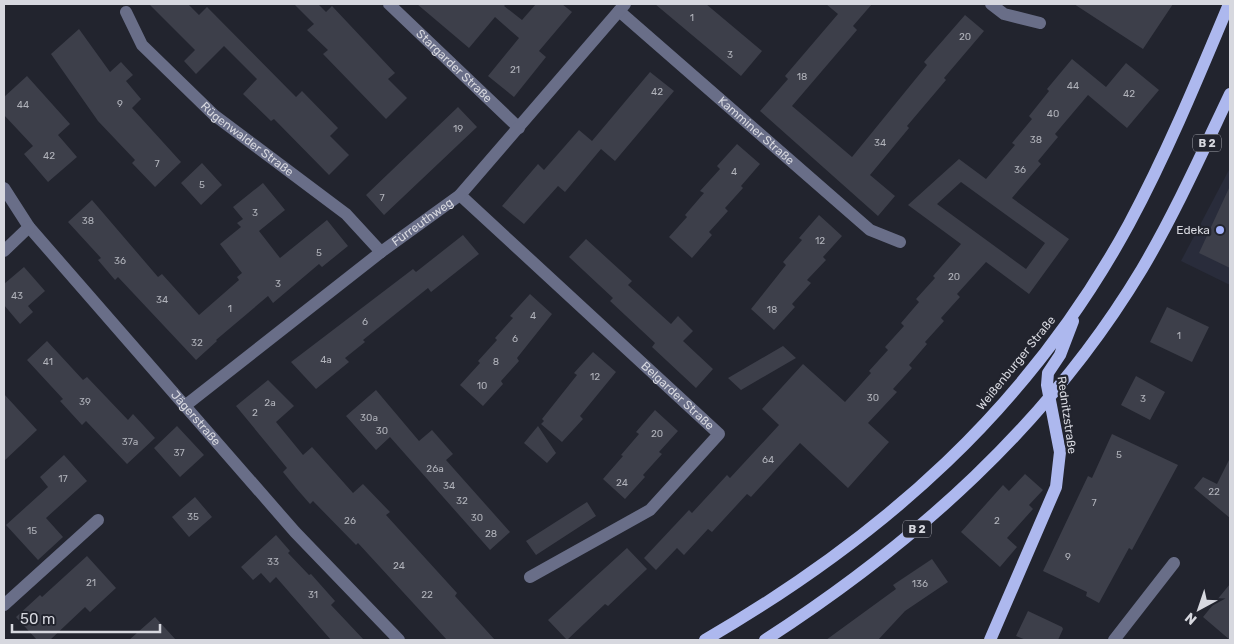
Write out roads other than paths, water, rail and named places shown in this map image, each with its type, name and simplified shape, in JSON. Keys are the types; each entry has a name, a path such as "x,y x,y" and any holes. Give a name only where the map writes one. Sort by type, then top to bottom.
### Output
{"main road":[{"name":"Weißenburger Straße","path":"705,640 764,605 832,560 910,498 958,452 1002,405 1078,307 1112,254 1150,184 1229,4"},
{"name":"B 2","path":"765,640 844,586 914,533 978,475 1050,396 1105,324 1142,268 1183,193 1230,94"},
{"name":"Rednitzstraße","path":"990,640 1056,487 1060,452 1048,373 1060,356 1078,307"}],"street":[{"name":"Stargarder Straße","path":"389,4 519,128"},
{"path":"991,4 1004,14 1040,23"},
{"name":"Fürreuthweg","path":"186,405 382,252 460,195 622,7"},
{"name":"Kamminer Straße","path":"622,7 870,230 900,242"},
{"name":"Rügenwalder Straße","path":"126,12 142,45 214,115 346,214 382,252"},
{"name":"Jägerstraße","path":"4,188 29,226 295,532 399,640"},
{"name":"Belgarder Straße","path":"460,195 719,434 650,510 530,577"},
{"path":"4,251 29,226"},
{"path":"4,605 98,520"},
{"path":"1114,640 1174,562"}],"place":[{"name":"Edeka","path":"1220,230"}]}
